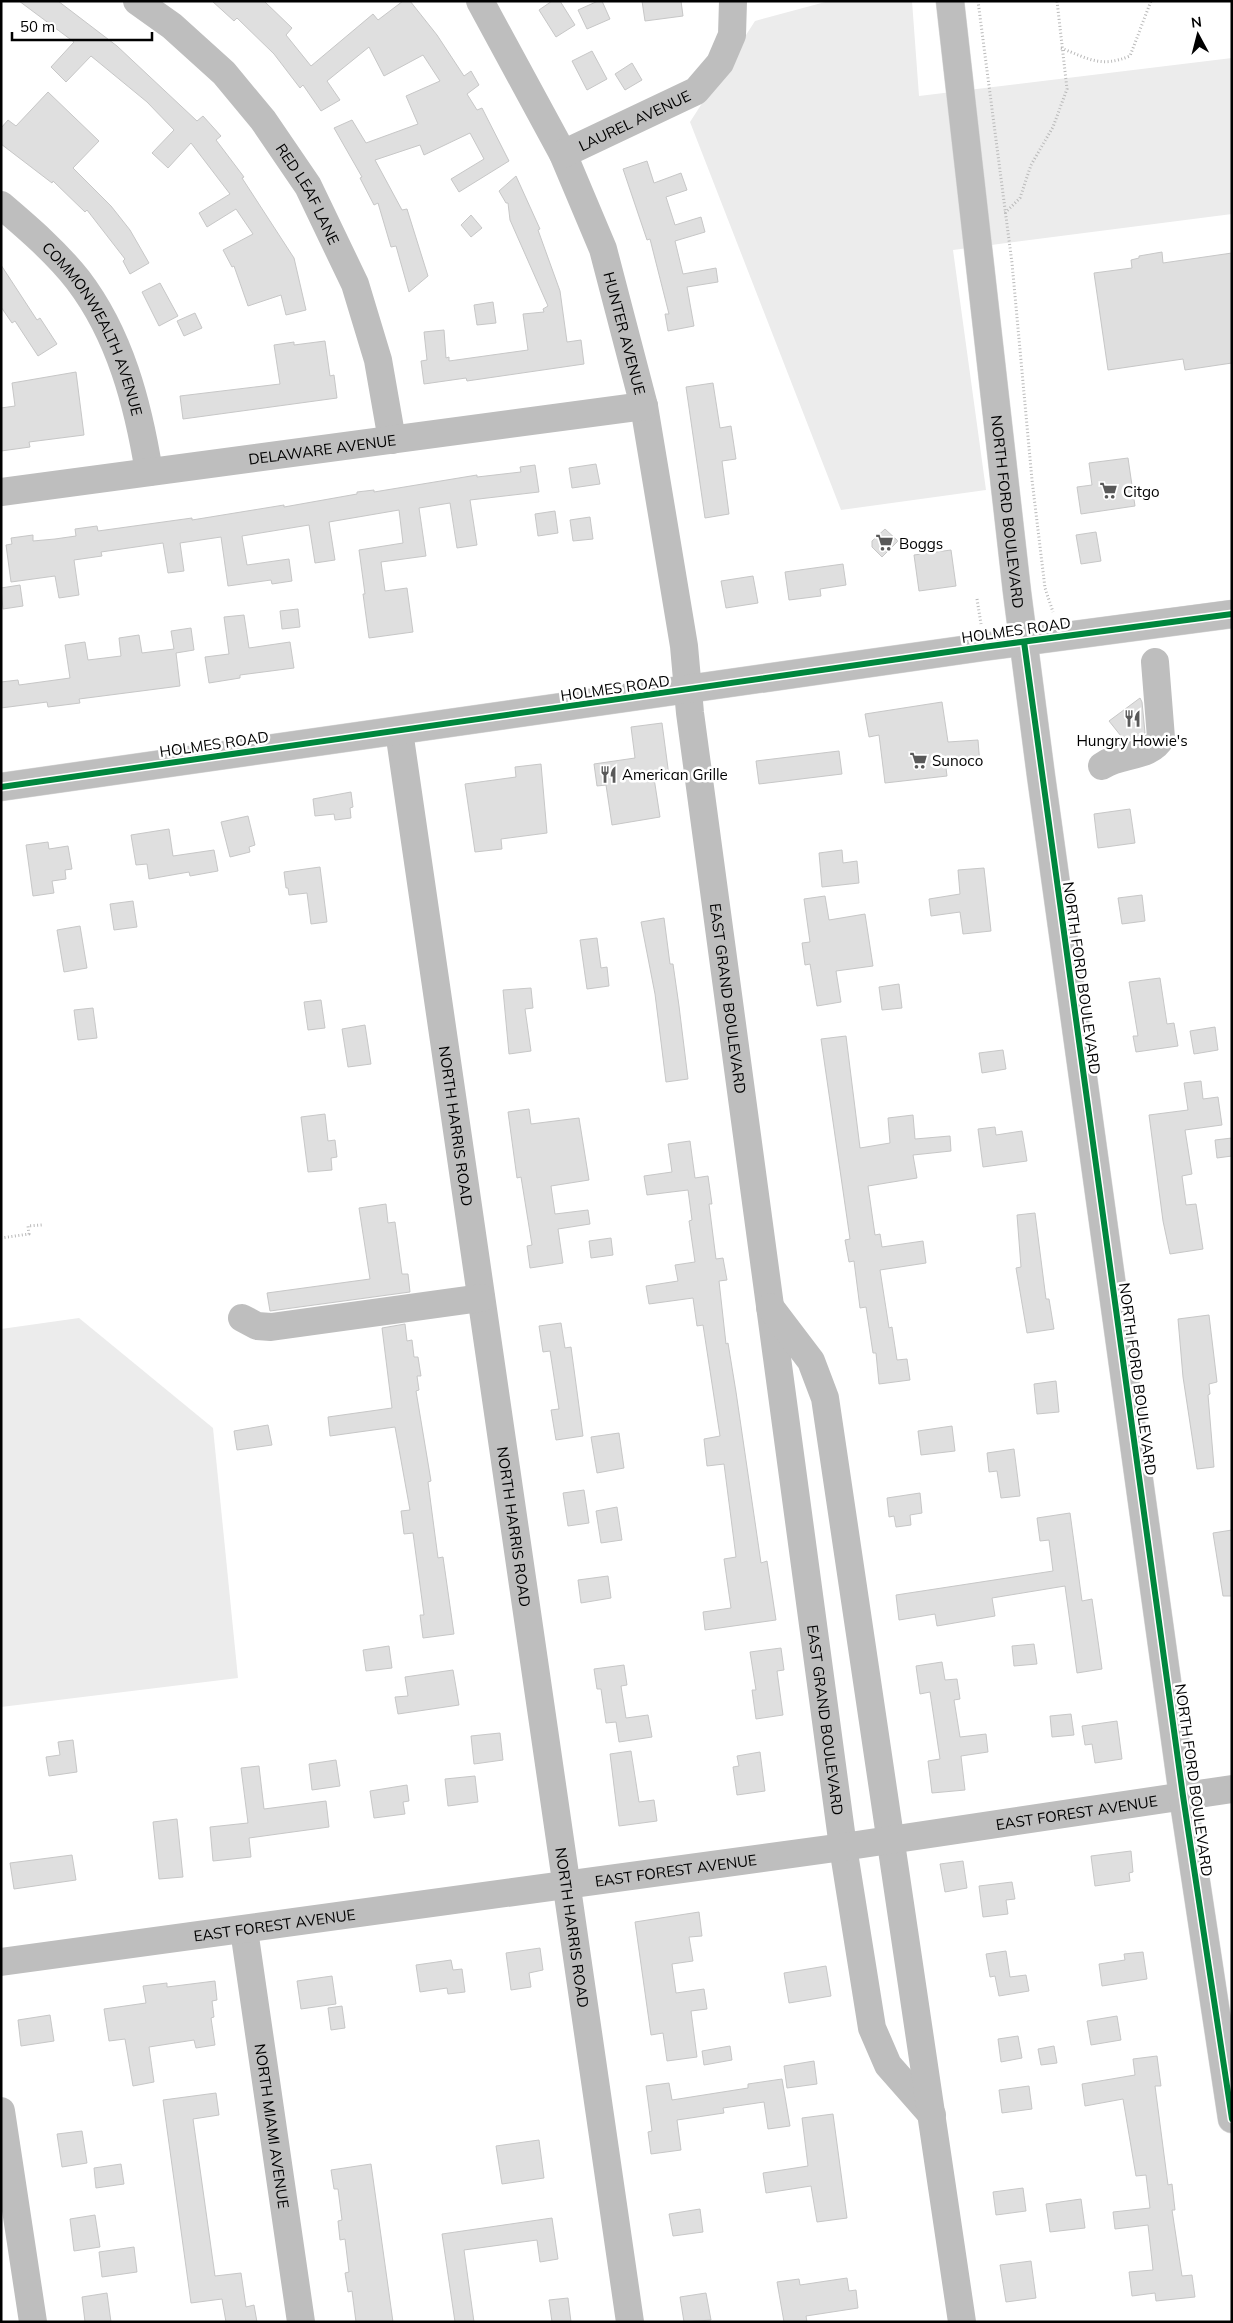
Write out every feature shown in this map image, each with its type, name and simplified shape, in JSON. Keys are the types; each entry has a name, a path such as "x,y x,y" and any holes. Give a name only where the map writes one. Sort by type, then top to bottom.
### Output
{"street":[{"name":"RED LEAF LANE","path":"138,1 172,26 224,73 263,120 308,186 355,284 378,360 392,440"},
{"name":"HUNTER AVENUE","path":"480,1 563,154 603,249 644,406 684,646 688,690"},
{"name":"LAUREL AVENUE","path":"563,154 696,91 720,63 732,34 733,1"},
{"name":"NORTH FORD BOULEVARD","path":"950,1 1024,642 1183,1796 1232,2119"},
{"name":"COMMONWEALTH AVENUE","path":"1,205 56,255 78,281 109,331 133,392 148,472"},
{"name":"DELAWARE AVENUE","path":"1,492 644,406"},
{"name":"HOLMES ROAD","path":"1,787 1232,614"},
{"path":"1102,766 1121,756 1145,752 1158,744 1161,738 1155,662"},
{"name":"EAST GRAND BOULEVARD","path":"688,690 769,1306 843,1847 872,2028 888,2065 932,2115"},
{"name":"NORTH HARRIS ROAD","path":"399,731 630,2322"},
{"path":"242,1318 257,1326 271,1327 481,1298"},
{"name":"EAST GRAND BOULEVARD","path":"769,1306 811,1361 825,1398 962,2322"},
{"name":"EAST FOREST AVENUE","path":"1,1962 843,1847 1232,1790"},
{"name":"NORTH MIAMI AVENUE","path":"244,1930 301,2322"},
{"path":"1,2111 33,2322"}],"path":[{"path":"978,1 1004,214 1012,263 1032,480 1045,588 1053,612"},
{"path":"1004,214 1020,198 1031,165 1053,127 1067,88 1057,1"},
{"path":"1062,48 1096,61 1113,63 1130,56 1151,1"},
{"path":"977,599 980,624"},
{"path":"1,1238 29,1234 28,1226 42,1225"}],"shaded area":[{"path":"829,1 912,1 919,96 1232,58 1232,214 953,250 986,490 841,510 690,122 755,21"},
{"path":"79,1318 213,1428 238,1678 1,1707 1,1329"}],"building":[{"path":"19,1 58,1 117,46 197,121 203,116 221,136 216,140 244,177 242,178 294,258 306,310 286,315 281,295 248,306 234,266 232,267 223,250 253,234 236,209 207,227 199,213 230,194 191,143 168,168 152,153 174,130 147,102 91,56 66,82 51,67 74,42"},
{"path":"212,1 264,1 292,28 286,35 311,66 373,14 378,20 403,1 410,1 437,35 464,76 471,71 479,85 467,94 477,110 482,108 509,161 459,192 451,179 484,159 470,133 424,155 420,145 375,160 402,210 407,209 428,276 409,292 396,246 391,247 378,203 374,205 360,178 362,177 334,128 352,120 366,143 418,124 406,96 440,81 423,55 384,76 369,47 327,81 340,100 321,111 303,85 300,88 274,54 237,18 234,21"},
{"path":"552,1 560,1 575,25 556,37 539,10"},
{"path":"602,1 610,19 587,29 578,10"},
{"path":"642,1 681,1 683,16 645,21"},
{"path":"592,51 607,79 587,90 572,61"},
{"path":"632,63 642,80 625,90 615,74"},
{"path":"48,92 99,141 73,168 111,206 130,230 149,263 130,274 123,261 125,259 87,210 85,212 53,181 52,183 1,144 1,128 8,120 16,126"},
{"path":"647,161 654,183 681,173 687,190 666,197 675,225 701,217 705,232 675,241 683,274 716,268 718,282 687,287 694,326 668,331 665,314 669,314 650,239 647,240 623,169"},
{"path":"516,176 540,229 538,230 560,291 567,342 581,340 584,364 467,381 466,378 424,384 421,361 427,360 424,332 444,330 446,358 449,357 449,361 528,350 523,314 544,312 543,309 548,306 510,220 508,203 506,203 499,191"},
{"path":"471,215 482,228 471,237 461,225"},
{"path":"1162,252 1163,263 1232,253 1232,363 1185,370 1183,359 1108,370 1094,273 1132,268 1131,260 1139,258 1139,256"},
{"path":"1,265 37,320 40,318 57,344 38,356 15,321 12,323 1,307"},
{"path":"160,283 178,316 159,326 142,292"},
{"path":"493,302 496,323 477,325 474,305"},
{"path":"195,313 202,328 184,336 177,321"},
{"path":"325,341 330,376 334,375 337,398 183,419 180,396 280,384 274,345 294,342 294,345"},
{"path":"76,372 84,435 29,442 30,447 1,451 1,408 15,406 12,383"},
{"path":"713,383 720,428 731,426 736,459 722,461 729,514 705,518 686,387"},
{"path":"1128,458 1135,506 1081,514 1077,487 1092,485 1089,463"},
{"path":"596,464 600,484 572,488 569,468"},
{"path":"535,465 539,492 470,500 477,545 457,548 450,503 419,508 426,556 381,562 385,591 407,588 413,632 369,638 363,594 365,594 359,550 403,543 399,510 329,522 335,560 315,563 309,525 242,536 247,565 289,559 292,581 272,584 271,580 228,586 221,537 180,543 184,571 168,573 163,543 101,552 102,556 74,560 79,595 59,598 55,576 11,582 6,545 12,544 11,538 33,535 33,541 55,539 76,536 75,529 97,526 98,531 192,518 192,520 284,505 284,507 357,494 357,492 374,490 374,492 477,475 477,477 521,472 520,467"},
{"path":"555,511 558,533 538,536 535,514"},
{"path":"590,517 593,539 573,541 570,520"},
{"path":"885,529 898,541 882,557 872,547 872,541"},
{"path":"1096,532 1101,561 1081,564 1076,535"},
{"path":"951,550 956,586 919,591 914,555"},
{"path":"843,564 846,585 820,589 821,596 789,600 785,572"},
{"path":"753,576 758,603 726,608 721,581"},
{"path":"20,585 23,606 3,609 1,588"},
{"path":"298,609 300,627 282,629 280,611"},
{"path":"244,615 249,648 290,642 294,668 240,675 240,678 209,683 205,657 229,654 224,617"},
{"path":"191,628 194,650 176,653 180,686 79,699 80,703 48,707 47,702 1,708 1,682 18,680 19,685 70,678 65,645 85,642 88,660 121,656 119,638 139,635 142,653 174,649 171,631"},
{"path":"1140,698 1145,733 1125,741 1109,721"},
{"path":"942,702 948,742 978,740 980,765 946,768 947,776 885,783 879,735 869,737 865,714"},
{"path":"662,723 669,776 654,778 660,817 612,825 606,785 597,786 594,764 635,758 631,727"},
{"path":"839,751 842,774 759,784 756,761"},
{"path":"541,764 547,833 501,839 502,849 475,852 465,784 516,777 515,767"},
{"path":"351,792 353,807 350,808 351,818 335,820 334,814 315,816 313,799"},
{"path":"1130,809 1135,843 1098,848 1094,814"},
{"path":"248,816 255,845 249,847 250,852 230,857 221,822"},
{"path":"169,829 173,856 214,850 218,871 190,876 189,872 149,879 147,864 136,865 131,835"},
{"path":"48,842 49,849 68,846 72,869 65,870 66,879 52,881 54,893 33,896 26,845"},
{"path":"842,850 843,863 857,861 859,883 822,887 819,853"},
{"path":"320,867 327,922 311,924 307,893 289,895 284,872"},
{"path":"984,868 991,931 963,934 960,912 931,916 929,899 960,894 958,870"},
{"path":"1142,895 1145,921 1122,924 1118,898"},
{"path":"825,896 829,920 865,914 873,966 836,971 841,1002 817,1006 810,964 805,965 802,943 810,942 804,899"},
{"path":"133,901 137,927 114,930 110,904"},
{"path":"664,918 670,964 673,964 688,1079 666,1082 655,994 641,922"},
{"path":"80,926 87,968 64,972 57,930"},
{"path":"597,938 601,968 607,967 609,986 587,989 580,940"},
{"path":"1160,978 1167,1024 1174,1023 1178,1046 1136,1052 1133,1036 1138,1036 1129,982"},
{"path":"899,984 902,1008 882,1010 879,987"},
{"path":"531,988 533,1008 525,1009 531,1051 509,1054 503,990"},
{"path":"321,1000 325,1028 308,1030 304,1002"},
{"path":"93,1008 97,1038 78,1040 74,1010"},
{"path":"365,1025 371,1064 348,1067 342,1029"},
{"path":"1215,1027 1218,1050 1194,1054 1190,1031"},
{"path":"846,1036 860,1148 890,1143 888,1118 913,1115 915,1139 950,1136 951,1151 913,1155 917,1178 868,1186 875,1235 880,1234 882,1247 923,1241 926,1263 880,1270 889,1328 892,1327 897,1360 907,1359 910,1380 879,1384 876,1353 873,1353 866,1307 860,1308 854,1261 849,1262 845,1240 850,1239 821,1039"},
{"path":"1003,1050 1006,1069 982,1073 979,1053"},
{"path":"1201,1081 1203,1099 1218,1097 1222,1125 1185,1130 1192,1174 1182,1176 1186,1205 1196,1204 1203,1249 1170,1254 1163,1221 1149,1115 1188,1110 1184,1083"},
{"path":"529,1109 531,1124 579,1118 589,1180 551,1186 555,1214 588,1210 590,1224 558,1229 563,1263 530,1268 527,1246 532,1245 521,1177 517,1178 508,1112"},
{"path":"325,1114 328,1141 335,1140 337,1157 331,1158 332,1170 308,1172 301,1117"},
{"path":"995,1127 996,1135 1022,1131 1027,1161 983,1167 978,1129"},
{"path":"1232,1138 1232,1156 1217,1158 1215,1140"},
{"path":"690,1141 695,1178 708,1176 712,1204 709,1204 716,1259 723,1258 727,1280 719,1281 726,1344 728,1343 736,1392 761,1563 767,1561 776,1620 705,1630 703,1612 731,1608 724,1559 736,1557 724,1464 707,1466 704,1439 720,1436 703,1325 697,1326 693,1298 649,1304 646,1286 678,1281 675,1265 695,1262 689,1221 692,1220 688,1190 647,1195 644,1176 672,1172 668,1144"},
{"path":"386,1204 388,1223 395,1222 402,1274 408,1274 410,1292 270,1311 267,1293 370,1279 359,1208"},
{"path":"1035,1213 1046,1299 1049,1299 1054,1329 1027,1333 1016,1268 1021,1267 1017,1215"},
{"path":"611,1238 613,1255 591,1258 589,1241"},
{"path":"1209,1315 1217,1382 1209,1384 1210,1394 1208,1395 1214,1467 1197,1469 1183,1377 1178,1319"},
{"path":"561,1323 565,1348 571,1347 583,1436 556,1440 551,1410 559,1409 550,1351 543,1352 539,1326"},
{"path":"405,1324 407,1341 412,1340 414,1357 418,1357 421,1376 417,1376 419,1390 416,1391 431,1481 428,1482 438,1558 443,1557 454,1634 423,1638 420,1615 424,1615 413,1533 404,1534 401,1511 410,1510 395,1427 330,1436 328,1417 392,1408 382,1328"},
{"path":"1056,1381 1059,1412 1037,1414 1034,1384"},
{"path":"268,1425 272,1445 237,1450 234,1431"},
{"path":"952,1426 955,1451 921,1455 918,1431"},
{"path":"619,1433 624,1468 597,1473 591,1437"},
{"path":"1014,1449 1020,1496 1001,1498 997,1471 989,1472 987,1453"},
{"path":"584,1490 589,1523 568,1526 563,1493"},
{"path":"920,1493 922,1513 910,1515 911,1525 896,1527 894,1516 889,1517 887,1498"},
{"path":"617,1507 622,1540 601,1543 596,1511"},
{"path":"1070,1513 1082,1601 1092,1599 1102,1669 1077,1673 1065,1586 992,1598 995,1616 937,1626 935,1614 899,1620 896,1595 1053,1571 1049,1540 1040,1541 1037,1518"},
{"path":"1232,1530 1232,1596 1223,1596 1213,1533"},
{"path":"608,1576 611,1598 581,1603 578,1580"},
{"path":"1034,1644 1037,1664 1014,1666 1012,1646"},
{"path":"389,1646 392,1668 366,1671 363,1650"},
{"path":"781,1648 784,1670 777,1671 783,1715 756,1719 752,1690 756,1690 750,1652"},
{"path":"942,1662 945,1680 957,1679 960,1699 954,1700 960,1737 986,1734 988,1752 961,1756 965,1790 932,1793 928,1761 940,1759 930,1692 920,1694 916,1666"},
{"path":"624,1665 627,1685 621,1686 626,1718 648,1715 652,1737 619,1742 616,1722 606,1723 601,1689 597,1689 594,1669"},
{"path":"453,1670 459,1705 398,1714 395,1697 408,1696 405,1677"},
{"path":"1071,1714 1074,1735 1052,1737 1050,1716"},
{"path":"1117,1721 1122,1759 1095,1763 1092,1744 1085,1745 1082,1726"},
{"path":"500,1733 503,1760 474,1764 471,1736"},
{"path":"73,1740 77,1772 49,1776 46,1757 60,1755 58,1742"},
{"path":"631,1751 639,1802 654,1800 657,1821 619,1826 610,1754"},
{"path":"760,1752 765,1791 737,1795 733,1767 739,1766 737,1756"},
{"path":"336,1760 340,1786 312,1790 309,1764"},
{"path":"259,1766 264,1809 326,1801 329,1827 249,1838 251,1857 213,1861 210,1827 248,1823 241,1768"},
{"path":"475,1776 478,1802 448,1806 445,1779"},
{"path":"407,1785 409,1801 403,1802 405,1814 374,1818 370,1791"},
{"path":"177,1819 183,1877 159,1879 153,1822"},
{"path":"1131,1851 1133,1872 1129,1873 1130,1881 1095,1886 1091,1856"},
{"path":"72,1855 76,1880 14,1889 10,1863"},
{"path":"963,1861 967,1888 945,1892 940,1864"},
{"path":"1012,1882 1015,1899 1006,1900 1008,1914 983,1917 979,1886"},
{"path":"699,1912 702,1936 689,1937 693,1961 672,1964 676,1993 704,1989 707,2009 691,2011 697,2057 667,2061 663,2033 651,2035 635,1922"},
{"path":"540,1948 543,1970 529,1973 531,1987 511,1990 506,1953"},
{"path":"1006,1951 1010,1977 1026,1975 1029,1991 999,1996 995,1976 990,1977 986,1954"},
{"path":"1143,1952 1147,1979 1102,1986 1099,1964 1125,1960 1124,1954"},
{"path":"451,1960 453,1970 462,1969 465,1992 448,1994 447,1988 420,1992 416,1965"},
{"path":"826,1966 831,1996 789,2003 784,1973"},
{"path":"332,1976 336,2004 301,2009 297,1981"},
{"path":"215,1981 217,2000 212,2001 214,2017 211,2018 215,2045 196,2048 194,2040 149,2047 154,2082 133,2086 125,2039 109,2041 104,2009 146,2003 143,1986 167,1983 167,1987"},
{"path":"342,2006 345,2028 331,2030 328,2008"},
{"path":"50,2015 54,2041 21,2046 18,2020"},
{"path":"1117,2016 1121,2040 1091,2045 1087,2021"},
{"path":"1018,2036 1022,2058 1001,2062 998,2039"},
{"path":"730,2046 732,2060 704,2065 702,2051"},
{"path":"1054,2046 1057,2063 1041,2065 1038,2049"},
{"path":"1157,2056 1161,2086 1155,2086 1168,2185 1172,2184 1175,2210 1172,2210 1182,2276 1192,2275 1195,2297 1156,2301 1155,2293 1132,2296 1129,2272 1153,2270 1148,2225 1115,2229 1113,2212 1150,2208 1146,2175 1136,2176 1123,2099 1085,2106 1082,2084 1135,2075 1133,2059"},
{"path":"814,2061 817,2084 787,2088 784,2066"},
{"path":"782,2079 790,2126 768,2129 764,2102 723,2108 724,2113 677,2120 681,2150 651,2154 648,2132 652,2131 646,2086 669,2083 672,2100 748,2088 748,2084"},
{"path":"1029,2086 1032,2109 1002,2113 999,2090"},
{"path":"216,2093 219,2115 193,2119 215,2276 241,2273 246,2307 254,2305 257,2322 226,2322 222,2299 191,2303 163,2100"},
{"path":"833,2114 847,2218 817,2222 811,2186 766,2193 763,2173 808,2166 802,2118"},
{"path":"82,2131 87,2163 62,2167 57,2134"},
{"path":"539,2140 544,2178 502,2184 496,2146"},
{"path":"121,2164 124,2184 96,2188 94,2168"},
{"path":"371,2164 393,2322 356,2322 352,2291 348,2292 345,2273 349,2272 345,2239 340,2240 338,2221 342,2220 338,2189 334,2189 331,2170"},
{"path":"1023,2188 1026,2211 996,2215 993,2192"},
{"path":"1081,2199 1085,2228 1050,2232 1046,2204"},
{"path":"700,2209 703,2232 673,2236 669,2214"},
{"path":"95,2215 100,2247 74,2251 70,2219"},
{"path":"552,2218 558,2259 540,2262 537,2240 464,2250 474,2322 455,2322 442,2234"},
{"path":"134,2247 137,2272 102,2277 99,2252"},
{"path":"1031,2261 1036,2298 1006,2302 1000,2265"},
{"path":"847,2278 849,2291 856,2290 858,2308 806,2316 807,2322 784,2322 777,2282 799,2279 800,2285"},
{"path":"107,2293 111,2322 85,2322 82,2297"},
{"path":"706,2293 711,2320 684,2322 680,2297"},
{"path":"568,2298 571,2322 552,2322 549,2300"}],"cycle path":[{"path":"1,787 983,647 1232,614"},
{"path":"1024,642 1183,1796 1232,2119"}],"place":[{"name":"Citgo","path":"1109,491"},
{"name":"Boggs","path":"885,543"},
{"name":"Hungry Howie's","path":"1132,719"},
{"name":"Sunoco","path":"918,760"},
{"name":"American Grille","path":"608,774"}]}
